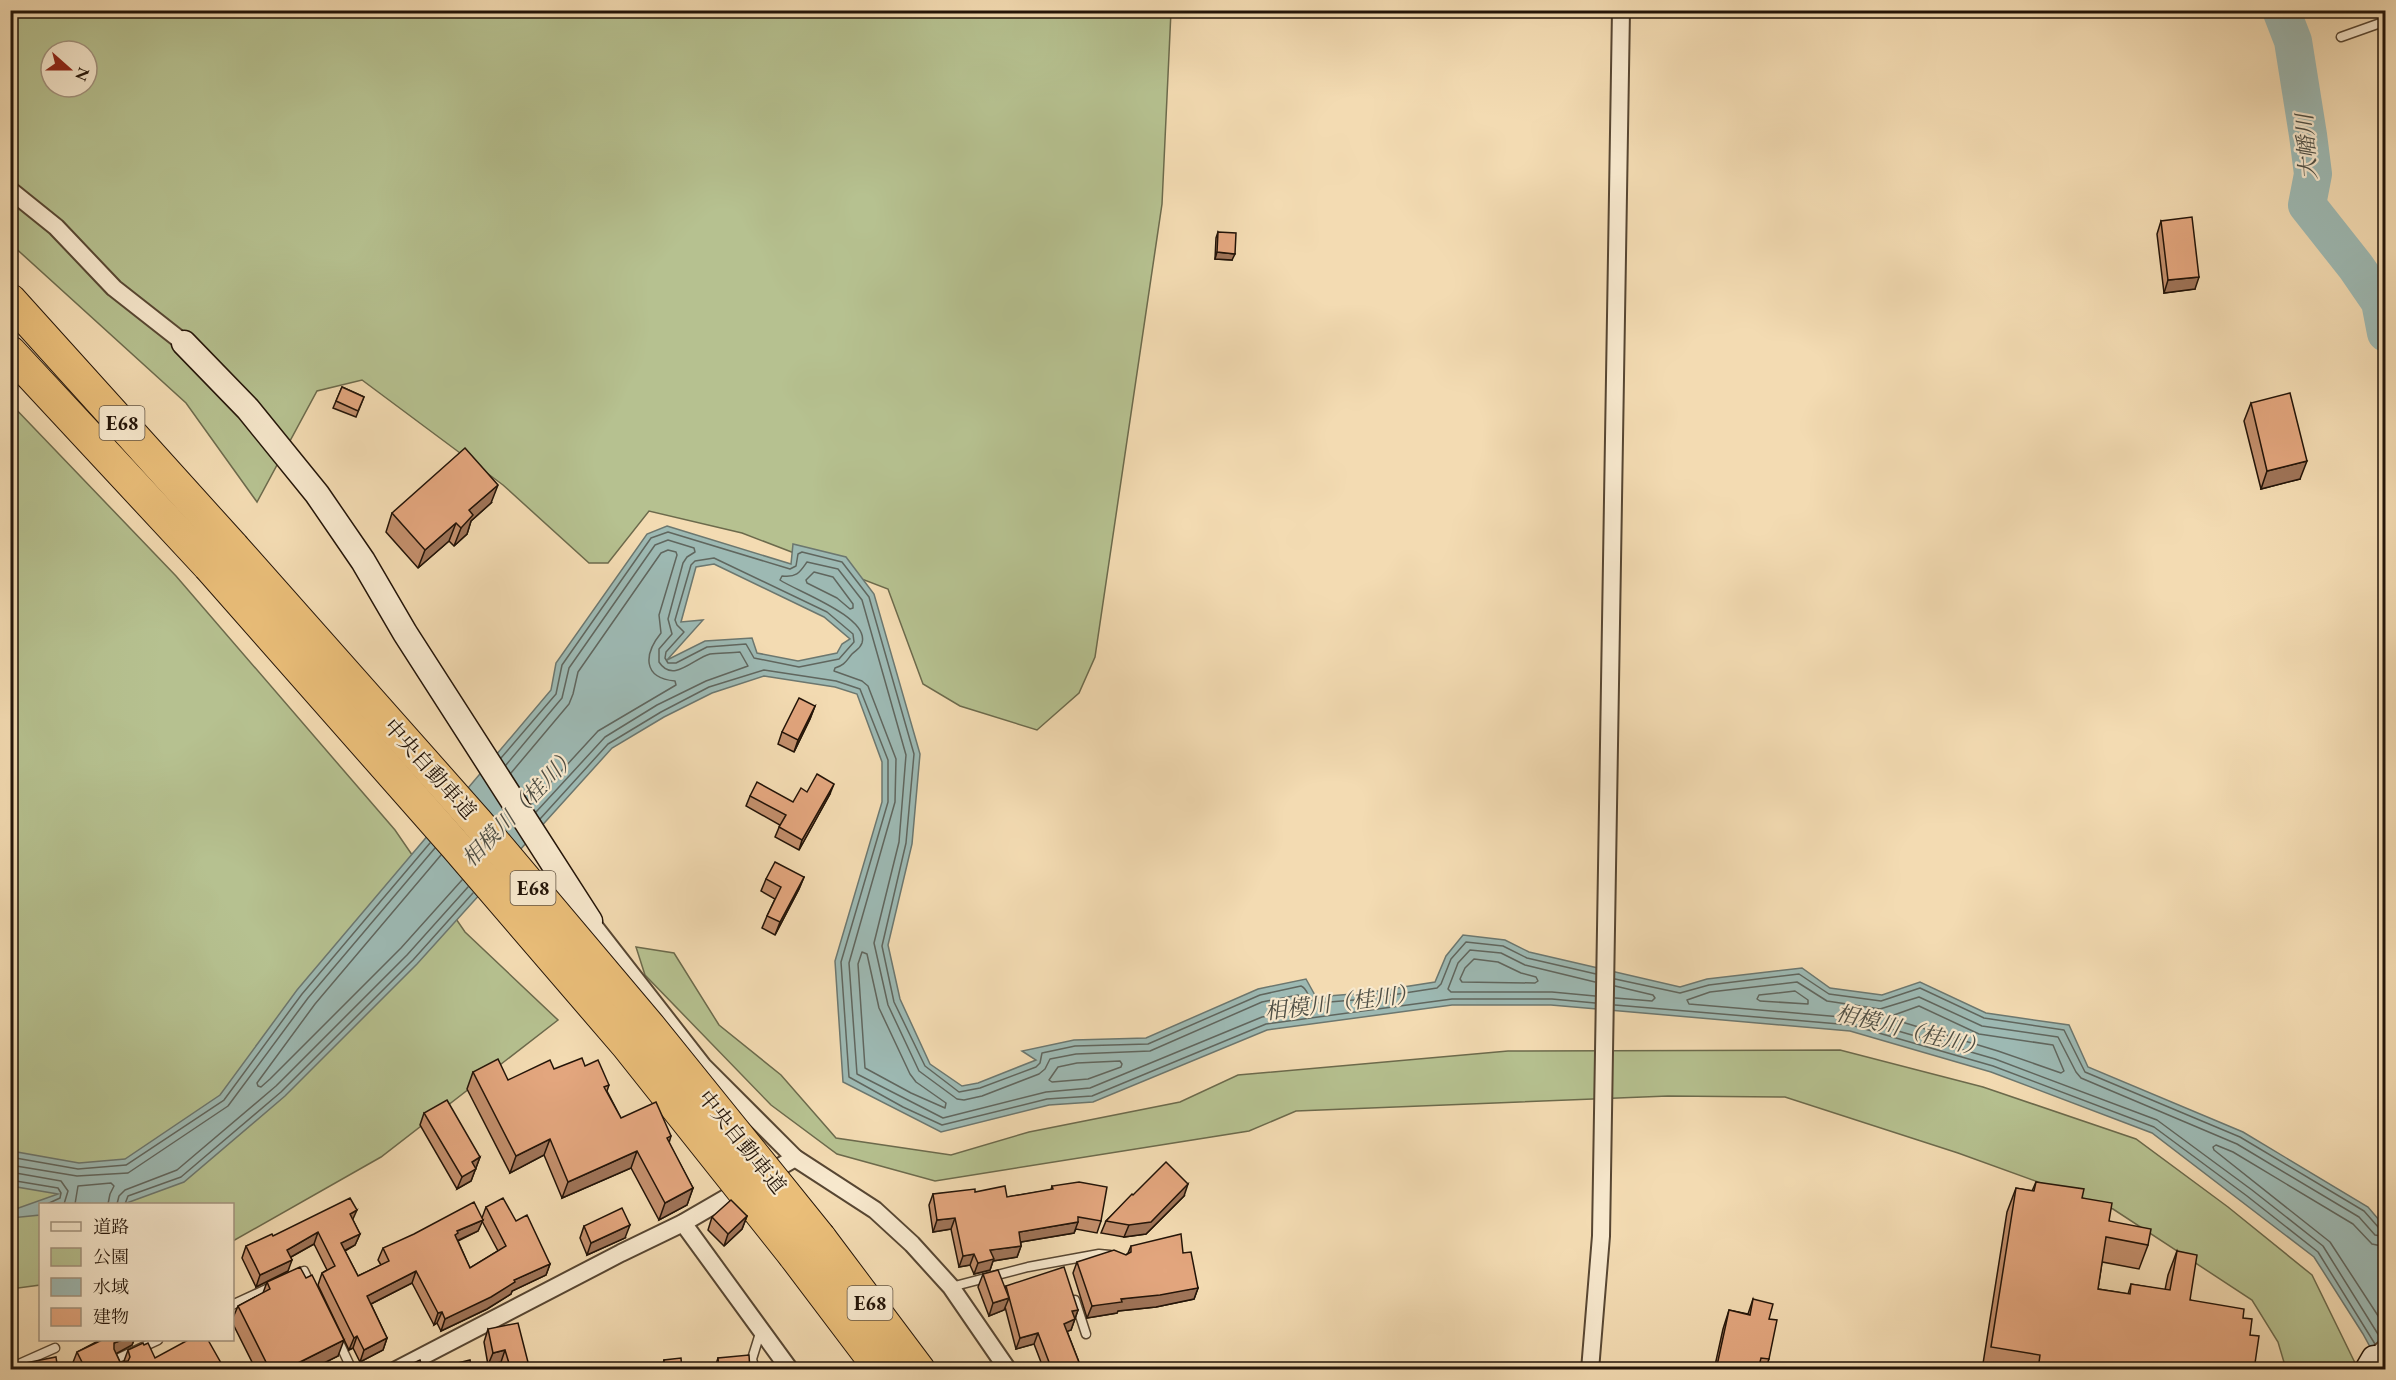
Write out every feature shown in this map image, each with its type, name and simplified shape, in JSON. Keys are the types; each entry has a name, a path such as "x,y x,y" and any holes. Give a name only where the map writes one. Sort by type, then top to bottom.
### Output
{"highway":[{"name":"中央自動車道","path":"10,300 455,845 620,1036 794,1255 881,1370"},
{"name":"中央自動車道","path":"10,352 221,557 476,821 649,1026 820,1238 919,1370"}],"street":[{"path":"1590,1370 1601,1236 1608,918 1621,10"},
{"path":"10,190 56,227 114,288 184,343 248,410 317,494 363,561 405,633 590,921 703,1066 795,1158 875,1210 912,1244 951,1287 1008,1370"},
{"path":"396,1370 683,1223 795,1158"},
{"path":"683,1223 790,1370"}],"lane":[{"path":"2341,37 2385,21"},
{"path":"951,1287 1098,1254 1111,1255 1121,1260"},
{"path":"1062,1261 1065,1272"},
{"path":"234,1304 304,1271 314,1291"},
{"path":"1072,1292 1086,1334"},
{"path":"333,1330 352,1370"},
{"path":"755,1370 752,1359 761,1330"},
{"path":"119,1370 115,1360 156,1341"},
{"path":"10,1368 55,1348"}],"green space":[{"path":"11,11 1171,11 1162,204 1095,657 1079,693 1037,730 960,706 923,684 888,589 742,533 649,511 608,563 589,563 503,485 362,380 317,391 257,502 186,403 11,244"},
{"path":"10,403 176,576 395,830 465,932 558,1020 381,1157 234,1240 234,1203 39,1203 39,1285 11,1289"},
{"path":"636,947 674,953 719,1025 781,1075 836,1138 951,1155 1029,1132 1180,1102 1238,1075 1508,1051 1840,1050 1983,1087 2136,1139 2228,1207 2312,1275 2358,1369 2286,1369 2278,1342 2252,1300 2113,1209 1958,1153 1785,1097 1668,1096 1296,1111 1249,1131 935,1181 837,1154 771,1105 645,975"}],"water":[{"name":"相模川（桂川）","path":"667,526 791,564 793,544 846,557 874,594 920,754 912,844 888,945 900,999 930,1064 962,1086 978,1083 1036,1060 1022,1051 1074,1040 1146,1038 1258,989 1306,979 1316,997 1365,993 1435,982 1446,956 1463,935 1505,940 1529,952 1680,987 1707,979 1802,968 1830,988 1882,995 1920,982 1986,1013 2069,1025 2088,1067 2243,1132 2368,1207 2385,1227 2385,1369 2382,1369 2363,1334 2314,1257 2152,1133 1991,1072 1850,1031 1551,1005 1452,1005 1267,1030 1093,1102 1049,1105 941,1132 843,1082 835,961 882,802 882,762 857,694 835,687 764,676 712,693 664,717 612,748 417,964 285,1096 184,1182 127,1203 39,1203 39,1215 11,1218 10,1211 58,1194 11,1186 11,1151 79,1163 125,1159 220,1095 297,990 551,690 556,663 647,534","holes":["714,564 824,617 850,639 842,644 837,653 798,661 757,653 752,638 705,641 667,660 703,620 681,622 696,567"]}],"building":[{"path":"2192,217 2199,277 2168,280 2161,221"},
{"path":"1218,232 1236,233 1235,254 1217,252"},
{"path":"342,387 364,397 358,411 336,401"},
{"path":"2290,393 2307,461 2267,471 2251,403"},
{"path":"465,448 498,485 469,510 473,515 461,528 456,523 425,550 392,513"},
{"path":"799,698 815,706 798,740 782,732"},
{"path":"817,774 834,784 802,840 779,827 786,815 750,796 757,782 793,802 801,788 807,792"},
{"path":"775,862 804,877 780,922 767,916 781,887 766,879"},
{"path":"582,1058 585,1066 598,1060 609,1085 604,1087 621,1118 656,1102 671,1136 667,1138 693,1188 665,1203 637,1151 568,1182 550,1139 516,1156 473,1072 498,1059 508,1080 550,1060 554,1069"},
{"path":"447,1100 480,1157 472,1162 476,1169 462,1177 424,1113"},
{"path":"1166,1162 1188,1184 1151,1222 1129,1225 1106,1221 1132,1194"},
{"path":"1079,1182 1107,1187 1101,1221 1078,1217 1078,1222 1019,1232 1021,1246 990,1250 994,1259 978,1263 974,1254 963,1256 955,1218 937,1220 933,1194 975,1189 975,1192 1005,1186 1007,1197"},
{"path":"2036,1182 2084,1189 2082,1198 2112,1203 2109,1221 2151,1229 2148,1245 2106,1237 2098,1289 2130,1294 2131,1284 2170,1290 2177,1251 2197,1255 2190,1300 2244,1309 2243,1318 2252,1319 2250,1335 2259,1336 2254,1370 2038,1370 2040,1355 1991,1347 2016,1188 2034,1191"},
{"path":"350,1198 357,1210 350,1214 360,1234 341,1243 358,1276 389,1261 383,1248 474,1202 483,1220 457,1231 455,1235 470,1268 506,1246 486,1207 503,1198 516,1221 527,1215 550,1264 514,1280 515,1282 491,1297 445,1319 442,1312 438,1313 416,1271 367,1296 387,1338 364,1350 357,1336 354,1338 322,1273 335,1266 318,1232 287,1250 292,1260 260,1275 246,1246 272,1234 273,1236"},
{"path":"731,1200 747,1216 728,1234 712,1217"},
{"path":"622,1208 630,1225 591,1243 584,1226"},
{"path":"1181,1234 1183,1253 1191,1252 1198,1288 1121,1299 1122,1302 1092,1306 1077,1262 1114,1250 1126,1255 1131,1252 1131,1246"},
{"path":"300,1267 306,1278 312,1275 344,1340 294,1365 295,1368 292,1370 270,1370 238,1306 270,1289 267,1282"},
{"path":"1064,1267 1078,1310 1072,1311 1075,1319 1064,1324 1082,1370 1052,1370 1038,1333 1020,1338 1006,1286"},
{"path":"998,1270 1009,1298 993,1303 983,1274"},
{"path":"1753,1299 1773,1304 1769,1319 1777,1320 1769,1359 1761,1358 1758,1370 1716,1370 1729,1310 1750,1315"},
{"path":"518,1323 530,1370 511,1370 505,1350 493,1353 488,1329"},
{"path":"100,1341 119,1341 114,1343 114,1349 120,1362 128,1361 130,1357 128,1350 143,1343 144,1345 148,1343 155,1358 186,1341 209,1341 225,1370 86,1370 77,1352"},
{"path":"749,1355 750,1370 719,1370 718,1358"},
{"path":"56,1357 58,1370 10,1370 10,1366"},
{"path":"681,1358 682,1370 665,1370 664,1360"},
{"path":"420,1360 423,1370 397,1370 396,1367 405,1367"},
{"path":"470,1360 472,1370 430,1370"},
{"path":"787,1365 791,1370 769,1370 769,1368"},
{"path":"1530,1365 1565,1367 1565,1370 1530,1370"}],"waterway":[{"name":"大幡川","path":"2281,10 2293,41 2308,135 2313,174 2307,205 2356,267 2380,302 2386,333"}]}
